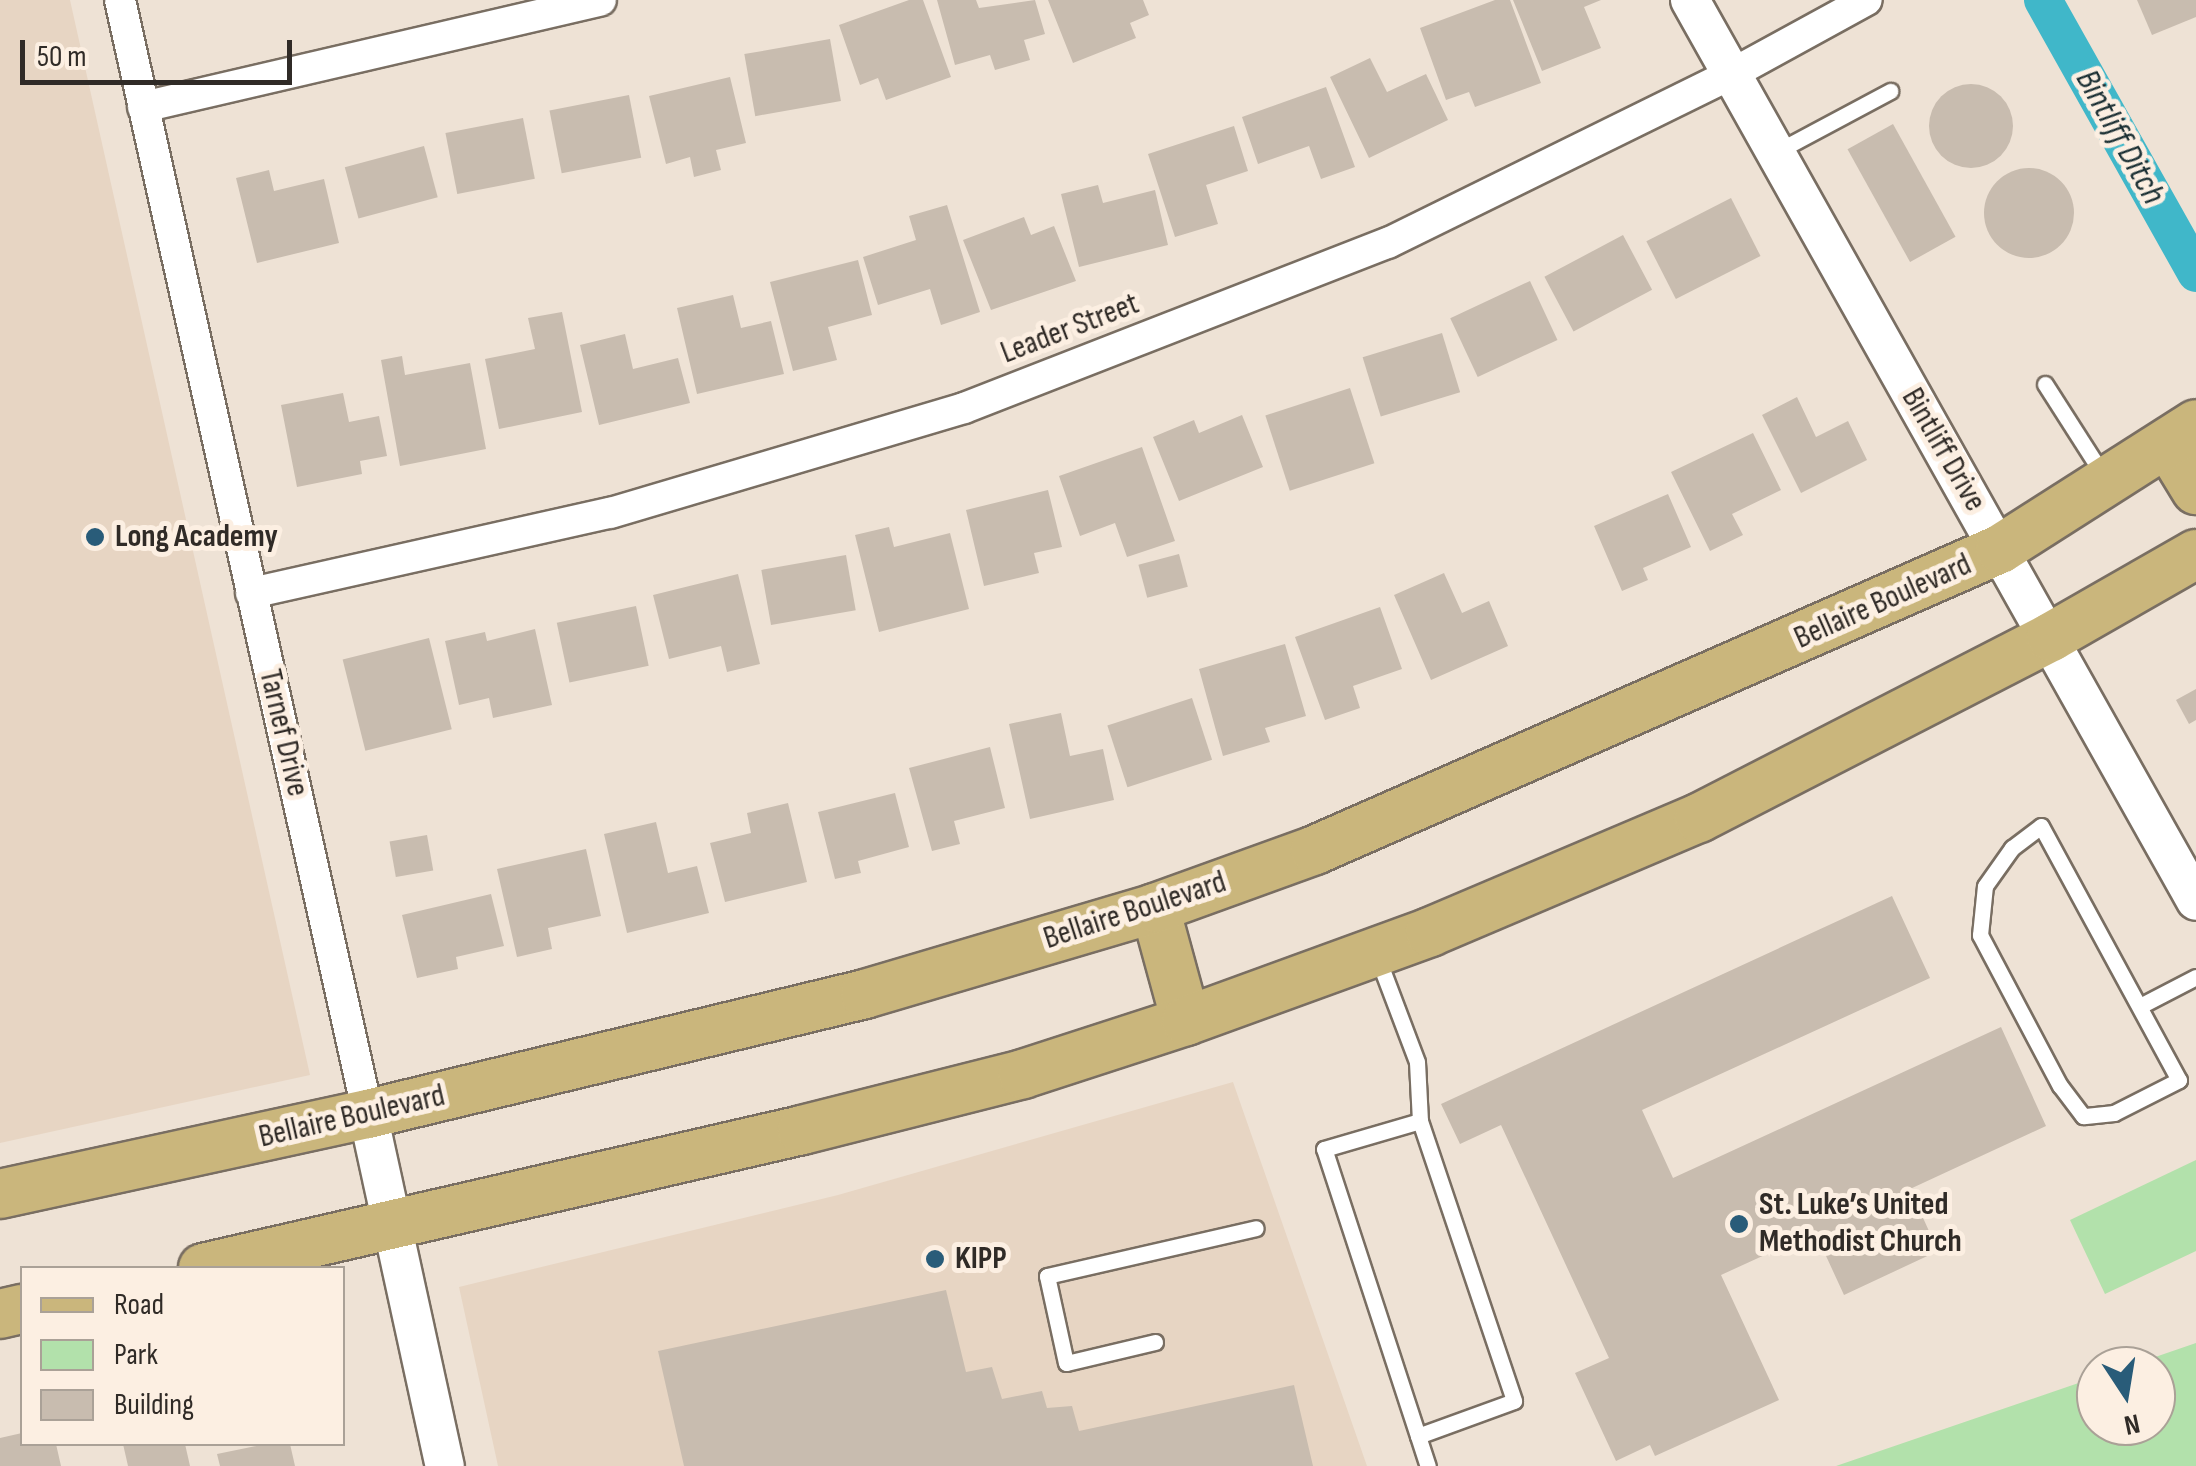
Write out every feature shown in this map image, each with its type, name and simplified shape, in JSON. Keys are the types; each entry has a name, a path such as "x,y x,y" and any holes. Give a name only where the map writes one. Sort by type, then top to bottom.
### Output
{"main road":[{"name":"Bellaire Boulevard","path":"0,1194 368,1114 866,994 1156,908 1350,835 2000,549 2182,434"},
{"path":"2182,434 2196,490"},
{"path":"212,1266 1004,1079 1186,1021 1375,952 1699,818 2051,637 2196,554"},
{"path":"1156,908 1186,1021"}],"street":[{"name":"Tarnef Drive","path":"120,0 445,1466"},
{"path":"142,107 601,0"},
{"name":"Bintliff Drive","path":"1690,0 1728,76 2000,549 2185,856 2196,901"},
{"name":"Leader Street","path":"251,593 610,512 964,408 1388,243 1728,76 1866,0"}],"lane":[{"path":"1773,154 1890,91"},
{"path":"2045,384 2108,482"},
{"path":"2040,826 2050,842 2140,1006 2179,1080 2114,1112 2083,1116 2060,1086 1980,935 1985,886 2012,848 2040,826"},
{"path":"1375,952 1417,1062 1420,1120 1514,1400 1418,1436"},
{"path":"2140,1006 2196,977"},
{"path":"1420,1120 1324,1150 1428,1466"},
{"path":"1155,1342 1066,1363 1047,1276 1256,1228"}],"shaded area":[{"name":"Long Academy","path":"0,0 70,0 310,1075 0,1143"},
{"name":"KIPP","path":"1233,1082 1367,1466 498,1466 459,1287 838,1195"}],"green space":[{"path":"2196,1160 2196,1251 2105,1294 2070,1220"},
{"path":"2196,1343 2196,1466 1836,1466 2076,1384 2076,1446 2176,1446 2176,1350"}],"building":[{"path":"909,0 923,0 951,77 886,100 878,78 860,85 839,25"},
{"path":"937,0 976,0 979,8 1035,0 1045,34 1024,40 1030,60 995,70 990,55 955,65"},
{"path":"1048,0 1143,0 1149,15 1130,23 1136,38 1073,63"},
{"path":"1495,0 1510,0 1541,83 1475,107 1469,92 1446,100 1420,28"},
{"path":"1513,0 1601,0 1584,7 1601,48 1542,71"},
{"path":"2137,0 2196,0 2196,17 2152,35"},
{"path":"830,39 841,101 755,116 744,54"},
{"path":"1370,58 1387,92 1426,74 1448,120 1369,158 1330,77"},
{"path":"730,77 746,143 716,150 721,170 694,177 690,157 666,164 649,96"},
{"path":"1971,84 1987,87 2001,96 2010,110 2010,142 2001,156 1987,165 1971,168 1955,165 1941,156 1932,142 1929,126 1932,110 1941,96 1955,87"},
{"path":"1326,87 1355,167 1321,179 1309,146 1258,164 1242,117"},
{"path":"629,95 641,158 562,173 549,110"},
{"path":"523,118 535,179 457,194 445,133"},
{"path":"1893,124 1956,237 1910,262 1848,149"},
{"path":"1234,126 1248,171 1206,185 1218,224 1175,237 1148,154"},
{"path":"424,146 438,197 359,218 345,167"},
{"path":"2029,168 2046,171 2061,181 2071,196 2071,230 2061,245 2046,255 2029,258 2012,255 1997,245 1987,230 1984,213 1987,196 1997,181 2012,171"},
{"path":"269,170 274,191 324,179 339,243 257,263 236,178"},
{"path":"1098,185 1103,203 1155,190 1168,245 1079,267 1061,194"},
{"path":"1731,198 1761,256 1676,299 1646,241"},
{"path":"947,205 980,312 941,325 930,289 878,305 863,257 916,240 909,216"},
{"path":"1024,217 1031,235 1054,226 1076,281 991,310 963,240"},
{"path":"1623,235 1652,290 1574,332 1544,277"},
{"path":"858,260 872,315 828,327 837,360 793,371 770,282"},
{"path":"1530,281 1557,340 1478,377 1450,318"},
{"path":"733,295 741,328 771,321 784,374 697,394 677,308"},
{"path":"562,312 582,412 499,429 485,359 535,349 528,318"},
{"path":"1442,333 1460,392 1381,417 1363,357"},
{"path":"625,334 633,369 678,358 690,403 599,425 580,345"},
{"path":"402,356 405,375 470,363 486,449 400,466 381,360"},
{"path":"1350,388 1374,463 1290,491 1265,416"},
{"path":"343,393 349,422 379,416 387,456 360,461 362,474 297,487 281,405"},
{"path":"1797,397 1816,437 1848,421 1867,460 1801,493 1762,415"},
{"path":"1242,415 1263,467 1179,501 1153,437 1194,420 1199,433"},
{"path":"1753,433 1781,490 1732,514 1743,535 1710,551 1671,472"},
{"path":"1142,447 1175,541 1127,557 1115,523 1080,536 1059,476"},
{"path":"1048,490 1062,547 1034,553 1039,573 984,586 966,510"},
{"path":"1668,494 1691,547 1643,568 1648,580 1622,591 1594,526"},
{"path":"889,527 894,547 950,533 969,609 879,632 855,535"},
{"path":"1179,554 1188,587 1147,598 1138,565"},
{"path":"846,555 856,610 771,625 761,570"},
{"path":"1444,573 1462,613 1489,601 1508,646 1431,680 1394,595"},
{"path":"738,574 760,664 727,672 721,646 669,659 653,595"},
{"path":"636,606 649,666 569,683 557,623"},
{"path":"1380,607 1402,669 1353,686 1360,708 1325,720 1295,637"},
{"path":"535,629 552,705 493,718 489,698 459,705 445,641 485,632 487,641"},
{"path":"429,638 452,729 365,751 343,660"},
{"path":"1285,644 1306,716 1265,728 1270,742 1223,756 1199,669"},
{"path":"2196,689 2196,720 2189,724 2176,700"},
{"path":"1192,698 1212,760 1127,787 1107,726"},
{"path":"1061,713 1070,756 1103,749 1114,800 1030,819 1009,724"},
{"path":"990,747 1005,808 954,821 960,844 932,851 909,768"},
{"path":"895,793 909,847 858,861 861,873 835,879 818,812"},
{"path":"788,803 807,882 725,902 710,843 751,833 747,813"},
{"path":"656,822 668,873 697,866 709,913 627,933 604,834"},
{"path":"427,835 433,870 396,877 390,842"},
{"path":"586,849 601,916 548,928 552,949 517,957 497,869"},
{"path":"491,894 504,946 456,957 458,969 417,978 402,915"},
{"path":"1892,896 1930,978 1642,1110 1673,1178 2001,1027 2046,1126 1910,1189 1938,1251 1844,1295 1815,1232 1721,1275 1779,1400 1655,1456 1650,1445 1616,1461 1575,1373 1609,1358 1501,1125 1460,1144 1441,1104"},
{"path":"946,1290 966,1372 992,1367 1002,1399 1042,1391 1047,1408 1072,1406 1079,1431 1294,1385 1313,1466 684,1466 658,1351"},
{"path":"20,1433 20,1446 56,1446 61,1466 0,1466 0,1438"},
{"path":"123,1446 185,1446 190,1466 128,1466"},
{"path":"256,1446 290,1446 295,1466 220,1466 217,1454"}],"waterway":[{"name":"Bintliff Ditch","path":"2043,0 2196,273"}],"place":[{"name":"Long Academy","path":"95,537"},
{"name":"St. Luke’s United Methodist Church","path":"1739,1224"},
{"name":"KIPP","path":"935,1259"}]}
